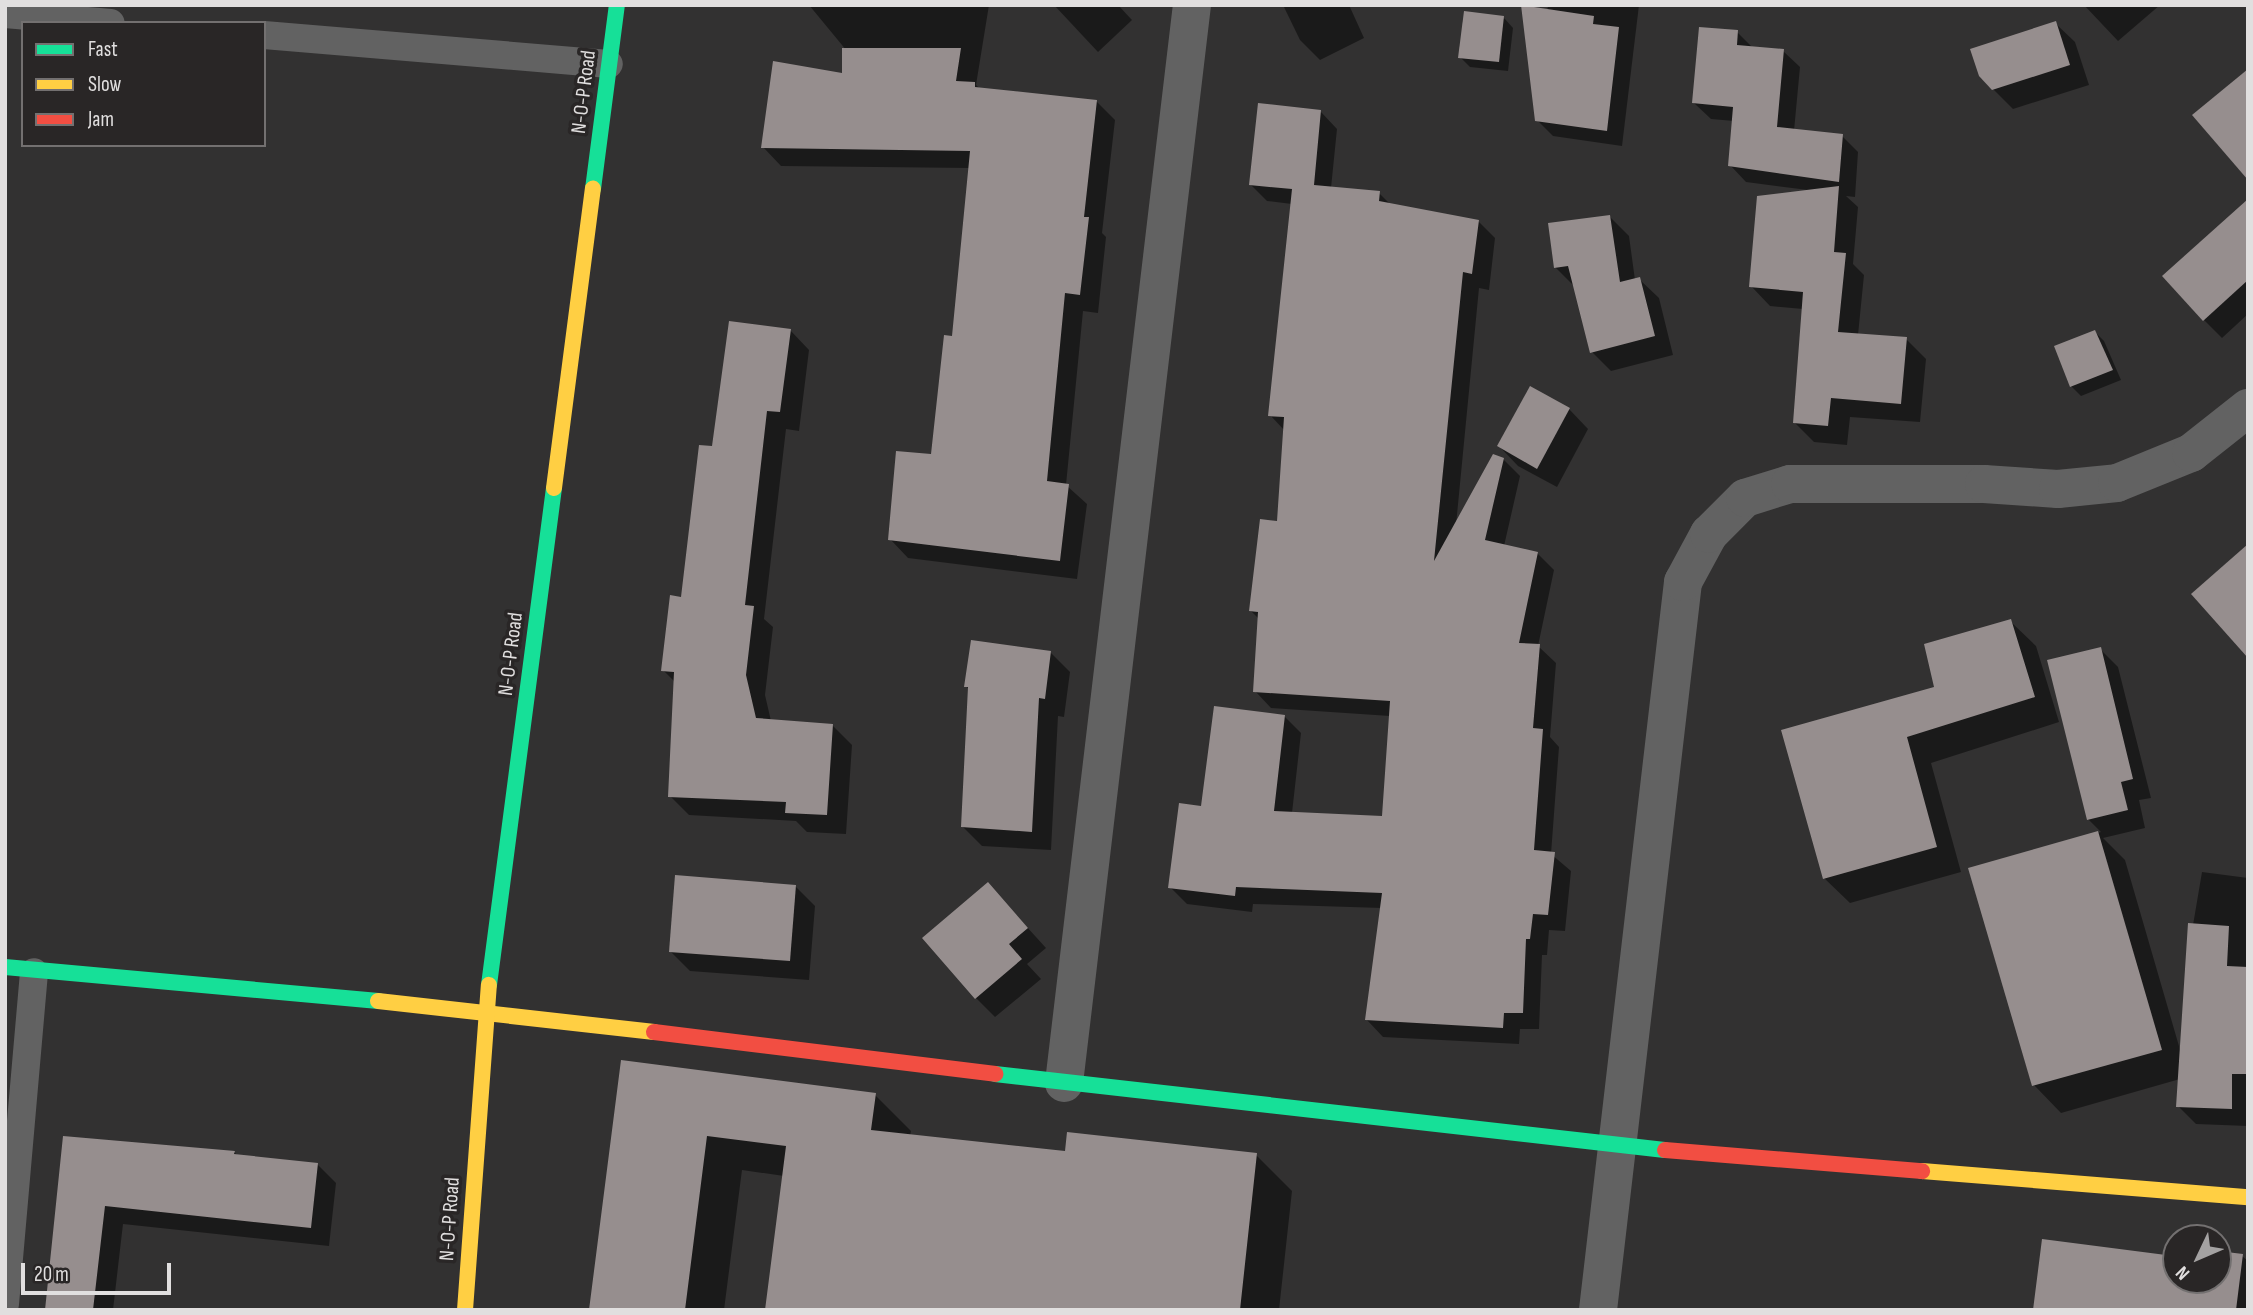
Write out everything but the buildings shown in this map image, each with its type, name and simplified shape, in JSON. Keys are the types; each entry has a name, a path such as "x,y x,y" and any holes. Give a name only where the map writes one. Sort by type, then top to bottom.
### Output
{"street":[{"name":"N-O-P Road","path":"465,1310 486,1011 617,5"},
{"path":"1064,1083 1192,5"},
{"path":"1598,1310 1683,582 1709,534 1745,498 1790,484 1984,484 2058,489 2117,483 2191,453 2248,408"},
{"path":"5,967 34,972 486,1011 1064,1083 1616,1146 2248,1196"}],"lane":[{"path":"5,14 87,21"},
{"path":"266,35 609,64"},
{"path":"5,1304 15,1088 34,972"}],"traffic: fast":[{"path":"593,189 617,5"},
{"path":"489,985 554,488"},
{"path":"5,967 378,1001"},
{"path":"995,1074 1665,1150"}],"traffic: slow":[{"path":"554,488 593,189"},
{"path":"465,1310 489,985"},
{"path":"378,1001 654,1032"},
{"path":"1922,1171 2248,1197"}],"traffic: jam":[{"path":"654,1032 995,1074"},
{"path":"1665,1150 1922,1171"}]}
